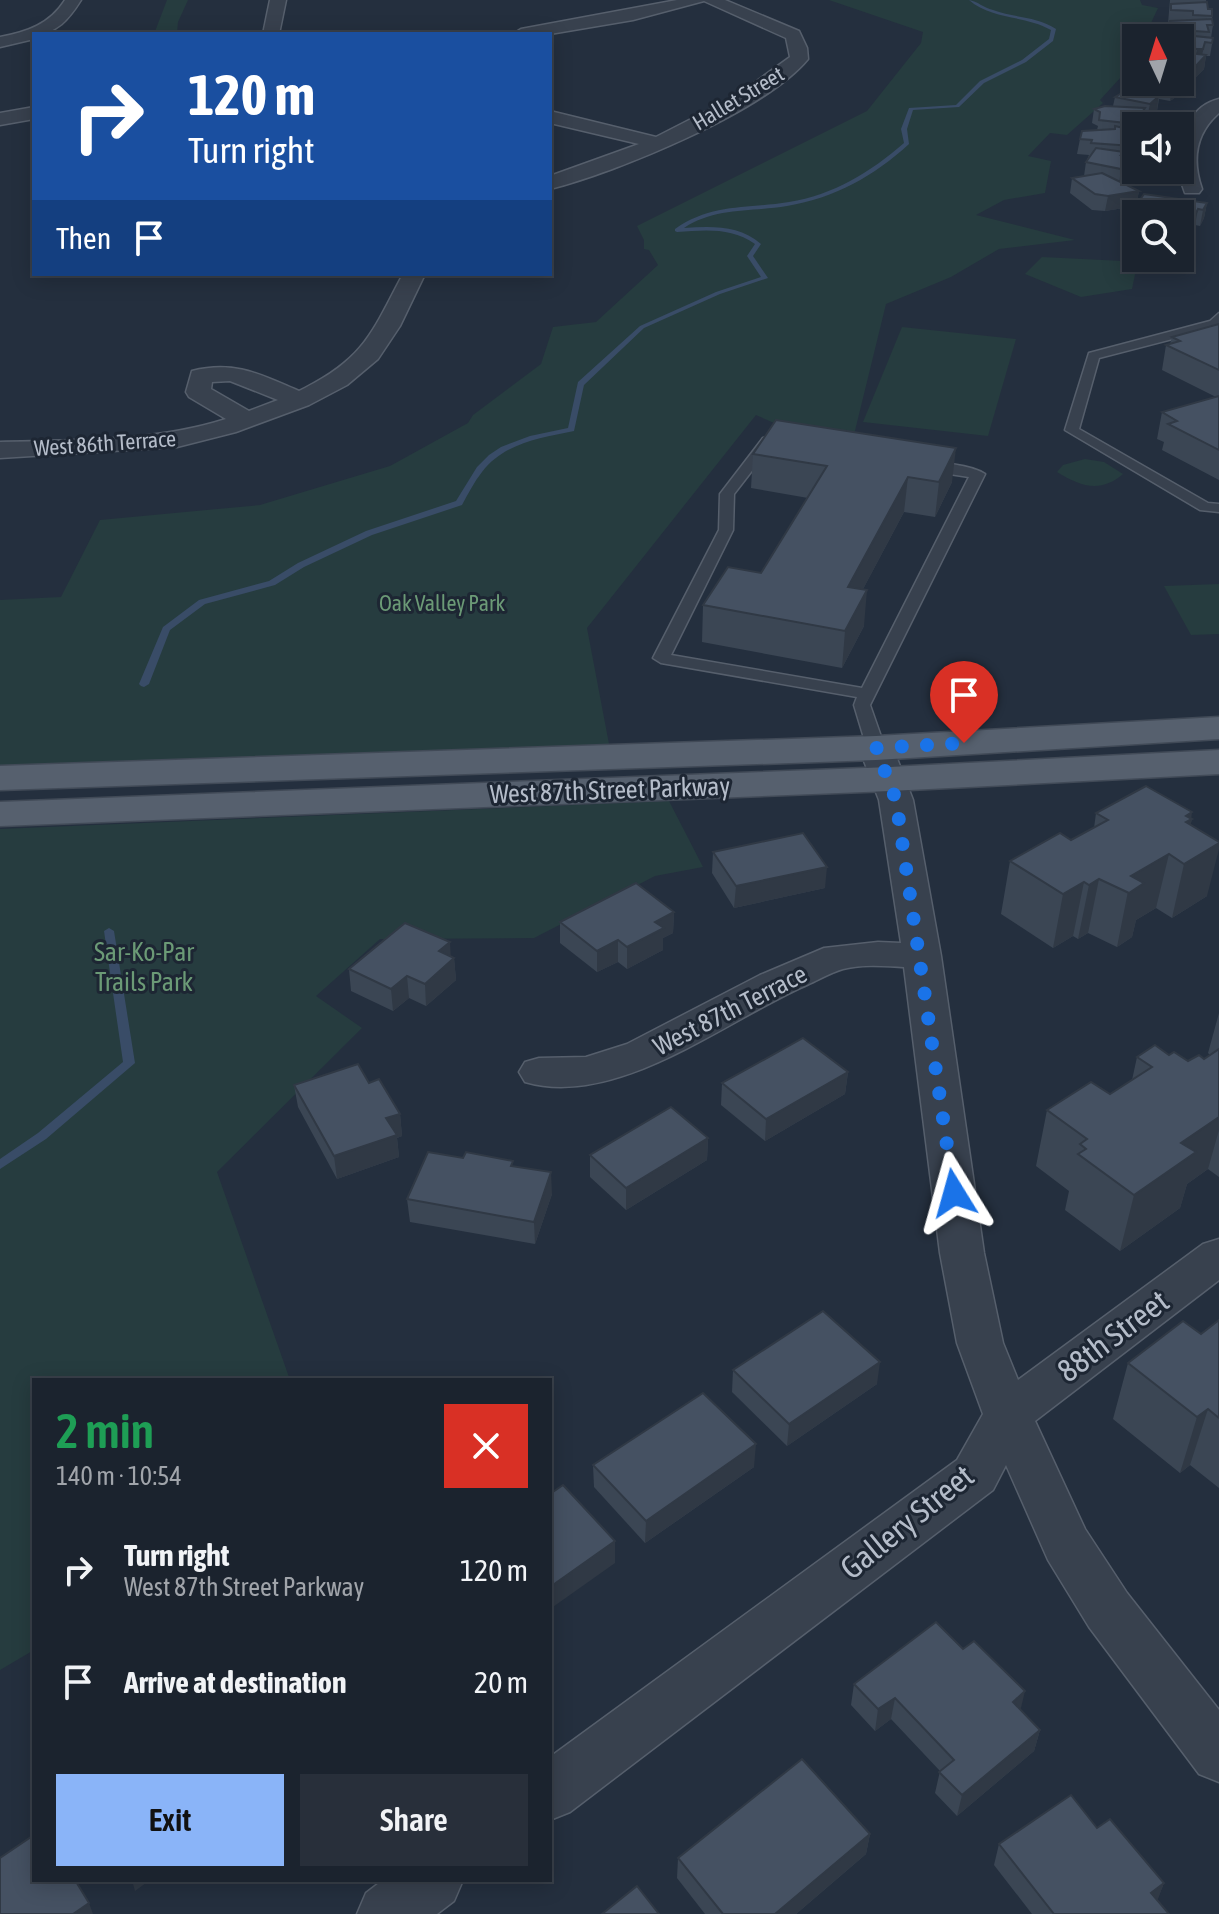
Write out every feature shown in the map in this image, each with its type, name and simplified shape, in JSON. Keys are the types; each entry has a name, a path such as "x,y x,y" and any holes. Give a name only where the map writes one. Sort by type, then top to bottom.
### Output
{"main road":[{"name":"West 87th Street Parkway","path":"0,814 883,764 1219,728"},
{"name":"West 87th Street Parkway","path":"0,778 883,764 1219,762"}],"street":[{"path":"38,32 60,21 73,0"},
{"path":"271,32 278,0"},
{"path":"533,32 633,15 697,0"},
{"name":"Hallet Street","path":"552,182 658,143 741,102 799,59 799,48 793,35 712,0"},
{"path":"0,42 32,34"},
{"path":"1192,189 1184,172 1183,159 1191,133 1204,115 1219,104"},
{"path":"0,119 32,113"},
{"path":"552,117 658,143"},
{"path":"247,420 198,392 201,376 233,373 300,400 334,383 366,357 393,319 413,276"},
{"name":"West 86th Terrace","path":"0,450 179,439 247,420 300,400"},
{"path":"883,764 896,800 922,956 962,1253 980,1343 1008,1415 1066,1544 1108,1610 1219,1755"},
{"name":"West 87th Terrace","path":"539,1072 587,1071 641,1054 774,984 837,957 922,956"},
{"name":"88th Street","path":"1008,1415 1219,1256"},
{"name":"Gallery Street","path":"552,1791 975,1475 1008,1415"},
{"path":"387,1914 430,1882"}],"lane":[{"path":"1219,317 1215,324 1093,356 1072,430 1205,507 1219,508"},
{"path":"783,443 768,441 727,494 726,530 661,658 867,694"},
{"path":"883,764 862,705 978,474 918,465"}],"green space":[{"path":"167,0 188,0 178,22 177,32 155,32"},
{"name":"Oak Valley Park","path":"829,0 1140,0 1142,5 1158,8 1151,24 1122,24 1122,76 1100,100 1103,103 1067,135 1050,133 1028,156 1051,161 1045,193 1004,200 976,215 1075,240 999,249 951,277 886,304 852,443 804,436 756,415 587,628 609,744 0,768 0,600 61,597 100,520 260,505 390,466 468,423 473,415 541,364 553,327 596,322 658,265 649,250 644,249 644,240 637,226 867,111 921,43 923,32"},
{"path":"1042,257 1122,261 1122,272 1136,272 1132,289 1081,297 1025,274"},
{"path":"902,327 1016,339 988,436 863,422"},
{"path":"1085,459 1104,462 1123,474 1107,484 1091,486 1057,472 1063,465"},
{"path":"1219,584 1219,634 1191,635 1164,586"},
{"name":"Sar-Ko-Par Trails Park","path":"669,801 703,867 655,876 534,938 380,939 316,996 362,1028 217,1172 289,1378 32,1378 32,1651 0,1670 0,829"}],"building":[{"path":"1207,2 1212,16 1171,10 1171,4"},
{"path":"1212,19 1213,25 1207,25 1209,32 1194,31 1194,24 1169,21"},
{"path":"1194,36 1213,38 1212,43 1205,42 1203,49 1194,49"},
{"path":"1194,54 1206,55 1194,68"},
{"path":"1122,93 1122,96 1159,96 1150,104 1115,97"},
{"path":"1105,106 1145,108 1142,112 1122,112 1122,123 1099,120 1100,112 1094,109"},
{"path":"1115,126 1122,128 1122,145 1080,139 1082,131 1115,129"},
{"path":"1096,148 1122,152 1121,169 1086,162"},
{"path":"1102,173 1139,191 1108,196 1095,194 1072,178"},
{"path":"1144,194 1186,200 1140,200"},
{"path":"1194,201 1207,203 1203,210 1198,209 1196,213"},
{"path":"1219,324 1219,370 1166,345 1180,341 1172,337"},
{"path":"1219,396 1219,450 1168,424 1177,421 1162,412"},
{"path":"776,420 956,448 939,482 908,477 848,587 867,590 845,631 703,605 728,567 761,573 827,466 753,454"},
{"path":"1146,786 1192,812 1186,816 1192,819 1186,822 1219,843 1184,864 1169,854 1131,876 1144,883 1129,893 1099,879 1089,885 1084,882 1063,894 1010,861 1060,833 1071,840 1108,820 1096,813"},
{"path":"803,833 827,867 736,886 713,852"},
{"path":"636,883 674,912 655,922 664,928 627,947 618,940 597,951 560,922"},
{"path":"405,923 450,942 439,951 454,958 425,984 407,976 391,989 349,969"},
{"path":"803,1038 848,1072 766,1119 722,1083"},
{"path":"1155,1045 1169,1055 1174,1052 1188,1061 1199,1055 1204,1059 1219,1049 1219,1117 1181,1143 1196,1152 1134,1195 1078,1154 1086,1149 1080,1144 1087,1139 1047,1110 1091,1082 1110,1094 1152,1067 1137,1057"},
{"path":"358,1064 369,1083 379,1079 400,1114 386,1118 397,1135 334,1156 294,1085"},
{"path":"671,1107 708,1138 626,1188 590,1155"},
{"path":"428,1152 463,1158 466,1152 513,1161 511,1166 551,1172 534,1222 407,1199"},
{"path":"823,1311 880,1362 789,1424 733,1370"},
{"path":"1219,1320 1219,1418 1208,1409 1197,1417 1128,1363 1183,1321 1201,1334"},
{"path":"703,1393 756,1444 646,1521 593,1465"},
{"path":"563,1485 615,1541 552,1586 552,1493"},
{"path":"936,1622 963,1649 974,1641 1025,1691 1013,1702 1040,1730 962,1795 939,1772 954,1760 895,1698 878,1709 854,1684"},
{"path":"802,1759 870,1834 775,1914 723,1914 678,1858"},
{"path":"1071,1795 1097,1828 1110,1819 1164,1883 1151,1893 1169,1914 1054,1914 999,1844"},
{"path":"32,1836 32,1882 76,1882 89,1903 73,1914 0,1914 0,1858"},
{"path":"637,1886 659,1914 602,1914"}],"waterway":[{"path":"144,684 166,629 202,602 272,583 301,565 369,533 459,503 469,483 491,457 517,443 571,429 581,384 642,327 718,293 765,278 750,256 758,244 749,237 720,229 677,230 716,212 789,204 823,195 853,182 881,165 907,143 904,129 911,109 957,106 982,82 1024,61 1051,40 1054,29 1033,20 989,11 971,0"},
{"path":"0,1165 42,1136 129,1063 109,931"}],"route":[{"path":"954,1193 922,956 896,800 876,748 964,743"}]}
